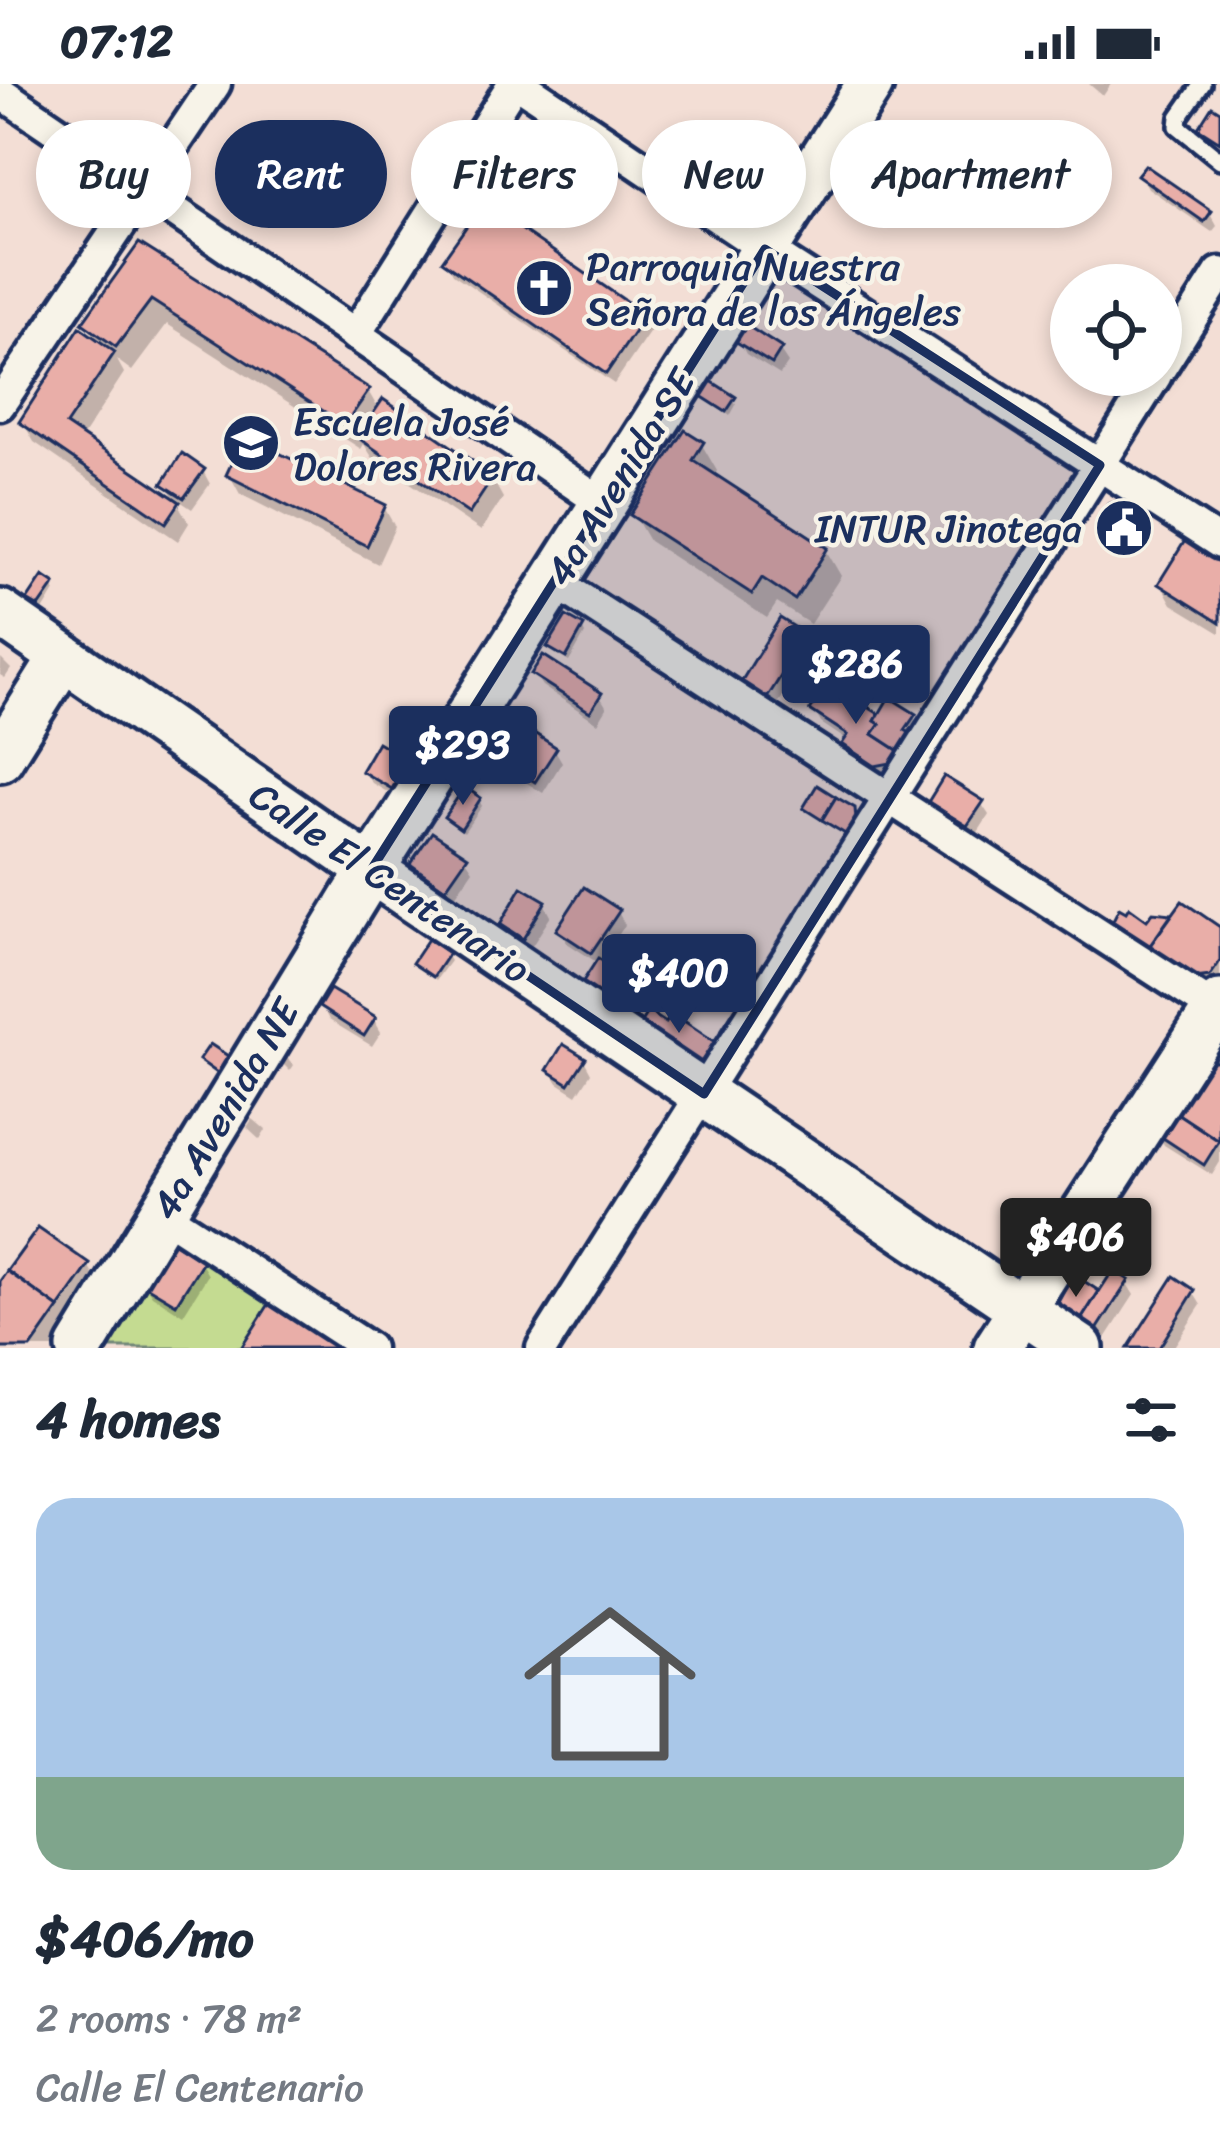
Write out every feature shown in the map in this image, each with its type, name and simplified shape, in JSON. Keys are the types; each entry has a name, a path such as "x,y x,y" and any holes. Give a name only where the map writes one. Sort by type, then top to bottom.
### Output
{"street":[{"path":"191,120 215,84"},
{"path":"356,335 516,84 1220,542"},
{"name":"4a Avenida SE","path":"363,865 604,503 870,84"},
{"path":"0,92 41,120"},
{"path":"191,222 604,503"},
{"path":"0,404 118,228"},
{"path":"1182,334 1220,273"},
{"path":"542,1348 1143,396"},
{"path":"554,580 1218,1008 998,1348"},
{"name":"Calle El Centenario","path":"0,614 1080,1348"},
{"path":"0,758 63,657"},
{"name":"4a Avenida NE","path":"80,1348 363,865"},
{"path":"161,1213 368,1348"}],"lane":[{"path":"1202,84 1178,126 1220,160"}],"highlighted area":[{"path":"765,249 1100,465 704,1094 371,870"}],"green space":[{"path":"163,1230 345,1348 88,1348"}],"building":[{"path":"1212,106 1220,111 1220,142 1198,128"},
{"path":"1145,165 1212,211 1204,222 1137,175"},
{"name":"Parroquia Nuestra Señora de los Ángeles","path":"465,228 519,228 646,315 606,374 442,261"},
{"path":"139,243 370,389 345,425 151,300 116,347 82,323"},
{"path":"746,325 782,348 772,364 735,341"},
{"path":"80,327 115,352 66,425 180,502 166,523 19,422"},
{"path":"711,381 736,397 726,412 701,396"},
{"path":"383,399 494,476 469,514 357,437"},
{"path":"685,430 704,442 693,460 828,548 795,600 762,578 752,594 630,515"},
{"path":"244,436 386,505 367,546 226,475"},
{"path":"182,453 205,469 184,498 162,484"},
{"name":"INTUR Jinotega","path":"1118,501 1142,517 1128,538 1098,518 1108,504"},
{"path":"1186,539 1220,560 1220,623 1158,584"},
{"path":"43,576 55,584 39,607 27,600"},
{"path":"566,616 584,626 566,658 547,647"},
{"path":"780,618 807,635 767,698 741,682"},
{"path":"543,655 602,693 590,712 531,674"},
{"path":"843,691 879,714 875,721 880,724 873,734 899,751 891,763 875,766 842,744 848,735 810,710 822,693 835,702"},
{"path":"889,697 916,714 899,751 873,734"},
{"path":"511,718 557,748 535,782 489,753"},
{"path":"378,742 408,760 392,789 361,771"},
{"path":"481,748 502,761 491,778 471,764"},
{"path":"944,776 984,801 967,826 928,802"},
{"path":"817,785 836,797 822,820 803,808"},
{"path":"465,787 481,798 461,829 444,817"},
{"path":"836,797 855,808 856,820 847,835 822,820"},
{"path":"432,832 468,856 445,889 410,864"},
{"path":"522,887 546,901 523,939 500,924"},
{"path":"584,887 620,910 591,953 556,930"},
{"path":"1182,901 1220,927 1220,961 1210,976 1195,978 1148,948"},
{"path":"1129,907 1147,920 1153,912 1172,914 1148,948 1112,922 1119,908 1126,912"},
{"path":"428,939 449,953 433,977 412,963"},
{"path":"598,958 624,975 606,1003 580,986"},
{"path":"330,989 376,1017 364,1036 319,1007"},
{"path":"648,1011 666,1023 672,1013 715,1042 701,1062 695,1061 639,1025"},
{"path":"210,1044 231,1058 220,1075 199,1060"},
{"path":"563,1044 586,1058 569,1084 547,1070"},
{"path":"1204,1054 1220,1064 1219,1141 1169,1108"},
{"path":"1169,1108 1219,1141 1204,1165 1154,1132"},
{"path":"38,1228 90,1264 59,1308 7,1271"},
{"path":"168,1239 203,1261 176,1304 141,1283"},
{"path":"1113,1270 1129,1280 1093,1336 1077,1326"},
{"path":"7,1271 59,1308 31,1348 0,1348 0,1281"},
{"path":"1073,1274 1099,1291 1077,1326 1055,1308"},
{"path":"1174,1276 1195,1290 1159,1348 1128,1348"},
{"path":"269,1304 338,1348 241,1348"}],"place":[{"name":"Parroquia Nuestra Señora de los Ángeles","path":"544,288"},
{"name":"Escuela José Dolores Rivera","path":"251,443"},
{"name":"INTUR Jinotega","path":"1124,528"}]}
